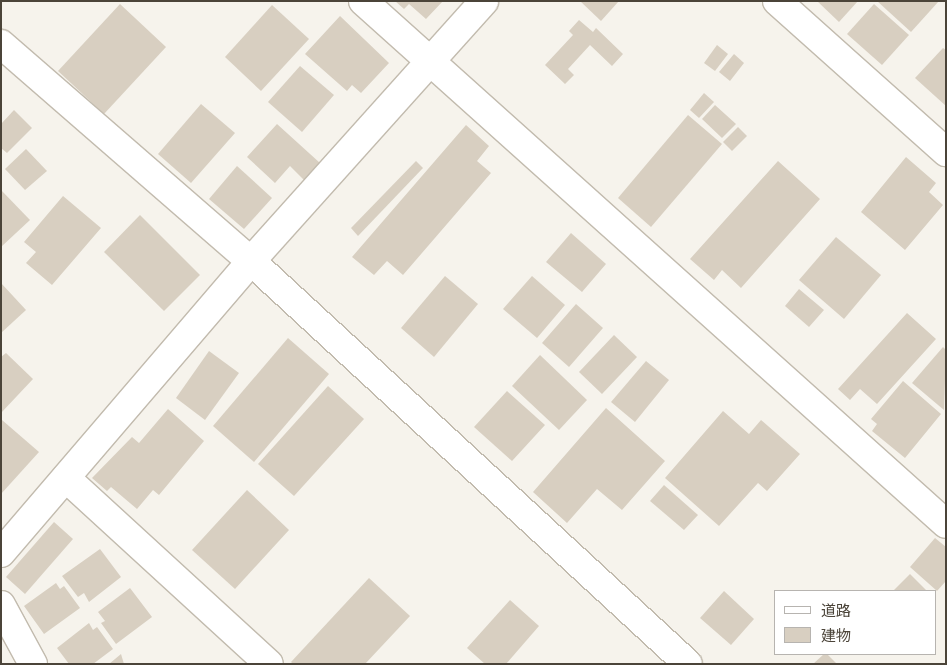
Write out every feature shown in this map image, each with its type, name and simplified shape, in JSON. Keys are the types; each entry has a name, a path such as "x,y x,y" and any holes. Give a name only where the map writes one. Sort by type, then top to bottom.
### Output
{"street":[{"path":"363,1 946,524"},
{"path":"1,554 251,261 484,1"},
{"path":"777,1 946,152"},
{"path":"1,44 251,261 688,664"},
{"path":"66,478 270,664"},
{"path":"1,605 33,664"}],"building":[{"path":"395,1 443,1 426,19 409,4 404,9"},
{"path":"580,1 619,1 601,21"},
{"path":"817,1 858,1 839,22"},
{"path":"877,1 939,1 911,32"},
{"path":"120,4 166,47 104,114 58,71"},
{"path":"874,4 909,35 882,65 847,34"},
{"path":"272,5 309,39 261,91 225,57"},
{"path":"340,16 389,63 361,93 352,85 347,91 305,54"},
{"path":"579,20 593,32 596,28 623,54 612,66 590,45 568,69 574,75 565,84 545,65 573,35 569,31"},
{"path":"717,45 728,54 715,71 704,63"},
{"path":"943,48 946,50 946,106 915,78"},
{"path":"734,54 744,63 730,81 719,72"},
{"path":"300,66 334,95 302,132 268,102"},
{"path":"704,93 714,102 699,118 690,110"},
{"path":"201,104 235,133 191,183 158,154"},
{"path":"715,105 736,124 722,138 702,119"},
{"path":"14,110 32,128 7,153 1,148 1,124"},
{"path":"688,115 722,144 651,227 618,198"},
{"path":"277,124 320,163 304,180 290,166 275,183 247,157"},
{"path":"466,125 489,146 477,161 491,173 403,275 387,261 374,275 352,257"},
{"path":"738,127 747,136 732,151 723,142"},
{"path":"26,149 47,171 25,190 5,169"},
{"path":"906,157 936,183 929,192 943,205 905,250 861,212"},
{"path":"416,161 423,168 358,236 351,228"},
{"path":"778,161 820,199 741,288 722,270 714,280 690,259"},
{"path":"237,166 272,198 244,229 209,199"},
{"path":"1,190 30,220 1,247"},
{"path":"63,196 101,228 52,285 26,263 36,252 24,242"},
{"path":"140,215 200,275 164,311 104,252"},
{"path":"571,233 606,264 582,292 546,262"},
{"path":"836,237 881,275 844,319 799,280"},
{"path":"445,276 478,304 434,357 401,328"},
{"path":"532,276 565,305 537,338 503,309"},
{"path":"1,283 26,310 1,333"},
{"path":"799,289 824,310 809,327 785,306"},
{"path":"576,304 603,328 569,367 542,343"},
{"path":"907,313 936,339 877,404 860,389 850,400 838,389"},
{"path":"614,335 637,357 602,394 579,372"},
{"path":"288,338 329,374 254,462 213,426"},
{"path":"943,347 946,350 944,410 912,383"},
{"path":"209,351 239,373 205,420 176,398"},
{"path":"6,353 33,379 1,413 1,357"},
{"path":"540,355 587,400 559,430 512,386"},
{"path":"646,361 669,380 635,422 611,402"},
{"path":"903,381 941,414 905,458 872,431 877,424 871,419"},
{"path":"328,386 364,419 294,496 258,464"},
{"path":"507,391 545,425 512,461 474,427"},
{"path":"606,408 665,461 622,510 597,489 567,523 533,492"},
{"path":"168,409 204,441 159,495 153,490 137,509 111,487 107,491 92,478 132,437 139,443"},
{"path":"723,411 749,434 761,420 800,454 767,491 758,483 719,526 665,478"},
{"path":"1,421 39,452 1,494"},
{"path":"664,485 698,515 684,530 650,501"},
{"path":"247,490 289,530 235,589 192,550"},
{"path":"54,522 73,539 25,594 6,577"},
{"path":"935,538 946,547 946,581 937,591 910,567"},
{"path":"100,549 121,577 89,602 84,593 78,597 62,576"},
{"path":"910,574 926,590 894,590"},
{"path":"369,578 410,616 365,664 293,664 291,662"},
{"path":"56,583 60,589 64,586 80,608 44,634 24,606"},
{"path":"130,588 152,617 116,644 101,623 105,621 98,612"},
{"path":"724,591 754,619 731,645 700,618"},
{"path":"510,600 539,626 506,664 485,664 467,648"},
{"path":"89,623 93,630 97,627 113,649 93,664 69,664 57,648"},
{"path":"121,654 124,664 109,664"},
{"path":"823,655 828,655 837,664 813,664"}]}
